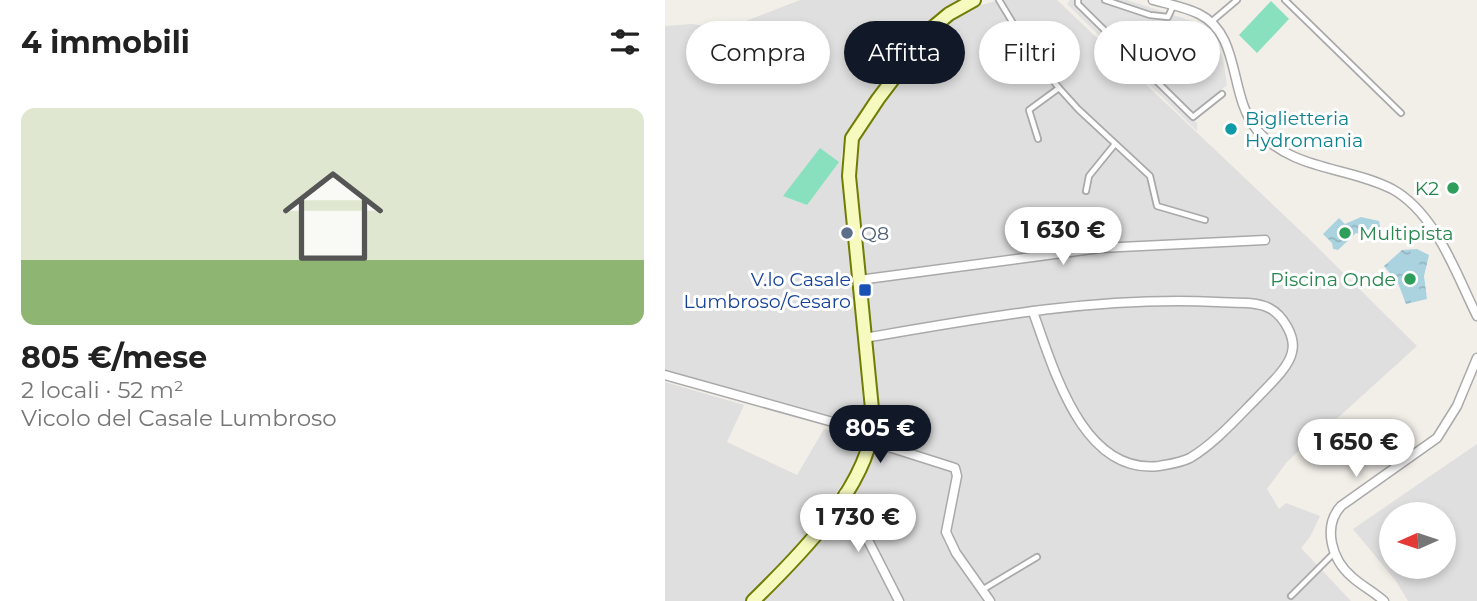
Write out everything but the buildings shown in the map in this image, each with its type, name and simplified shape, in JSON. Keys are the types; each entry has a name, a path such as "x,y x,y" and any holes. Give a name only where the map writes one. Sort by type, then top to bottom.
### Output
{"street":[{"path":"753,601 805,550 845,493 871,437 865,338 849,170 852,138 923,38 946,16 974,0"},
{"path":"1153,0 1199,14 1210,21"},
{"path":"1220,37 1230,54 1241,103 1258,131 1274,145 1301,161 1392,189 1413,205 1435,232 1477,316"},
{"path":"859,280 1100,248 1265,240"},
{"path":"865,338 1033,312 1157,299 1265,307 1285,325 1292,339 1292,353 1257,397 1193,456 1174,464 1136,467 1114,457 1071,407 1033,312"},
{"path":"1384,601 1352,577 1334,552 1331,528 1337,511 1437,438 1457,406 1477,358"},
{"path":"665,375 871,437 955,468 957,474 946,533 990,601"},
{"path":"845,493 899,601"}],"lane":[{"path":"999,0 1031,53 1059,88 1150,176 1151,188 1161,210 1205,220"},
{"path":"1078,0 1078,4 1193,117 1222,94"},
{"path":"1105,0 1168,17 1174,5"},
{"path":"1212,21 1237,0"},
{"path":"1285,0 1401,113"},
{"path":"1038,139 1029,110 1059,88"},
{"path":"1086,191 1089,176 1115,144"},
{"path":"1291,596 1334,552"},
{"path":"981,590 1037,557"}],"shaded area":[{"path":"800,0 961,0 948,6 932,21 844,21 844,84 884,84 845,139 841,156 865,425 665,370 665,26 686,24 686,84 830,84 830,21 746,21"},
{"path":"999,0 1057,0 1079,21 979,21 979,84 1080,84 1080,22 1094,35 1094,84 1146,84 1417,346 1311,439 1286,463 1267,489 1279,509 1286,503 1320,516 1310,537 1301,548 1351,601 763,601 807,557 854,497 875,448 880,422 854,176 854,149 859,135 897,84 965,84 965,21 952,21 971,8"},
{"path":"1070,0 1127,0 1192,21 1094,21 1094,30 1067,4"},
{"path":"1220,52 1227,85 1189,115 1197,123 1197,131 1149,84 1220,84"},
{"path":"665,382 744,405 727,442 797,475 824,429 862,439 852,470 804,538 748,601 665,601"},
{"path":"1477,444 1477,601 1408,601 1394,579 1456,579 1456,502 1392,502"},
{"path":"1379,511 1379,560 1353,529"}],"green space":[{"path":"1271,1 1289,19 1257,53 1239,35"},
{"path":"820,148 839,162 807,205 783,196"}],"water":[{"name":"Multipista","path":"1361,217 1379,221 1381,230 1374,237 1356,233 1338,250 1333,249 1332,243 1323,234 1339,218 1345,224"},
{"name":"Piscina Onde","path":"1417,249 1429,255 1424,276 1427,299 1406,304 1398,283 1384,266 1402,250"}],"place":[{"name":"Biglietteria Hydromania","path":"1231,129"},
{"name":"K2","path":"1453,188"},
{"name":"Q8","path":"847,233"},
{"name":"Multipista","path":"1345,233"},
{"name":"Piscina Onde","path":"1410,279"},
{"name":"V.lo Casale Lumbroso/Cesaro","path":"865,290"}]}
